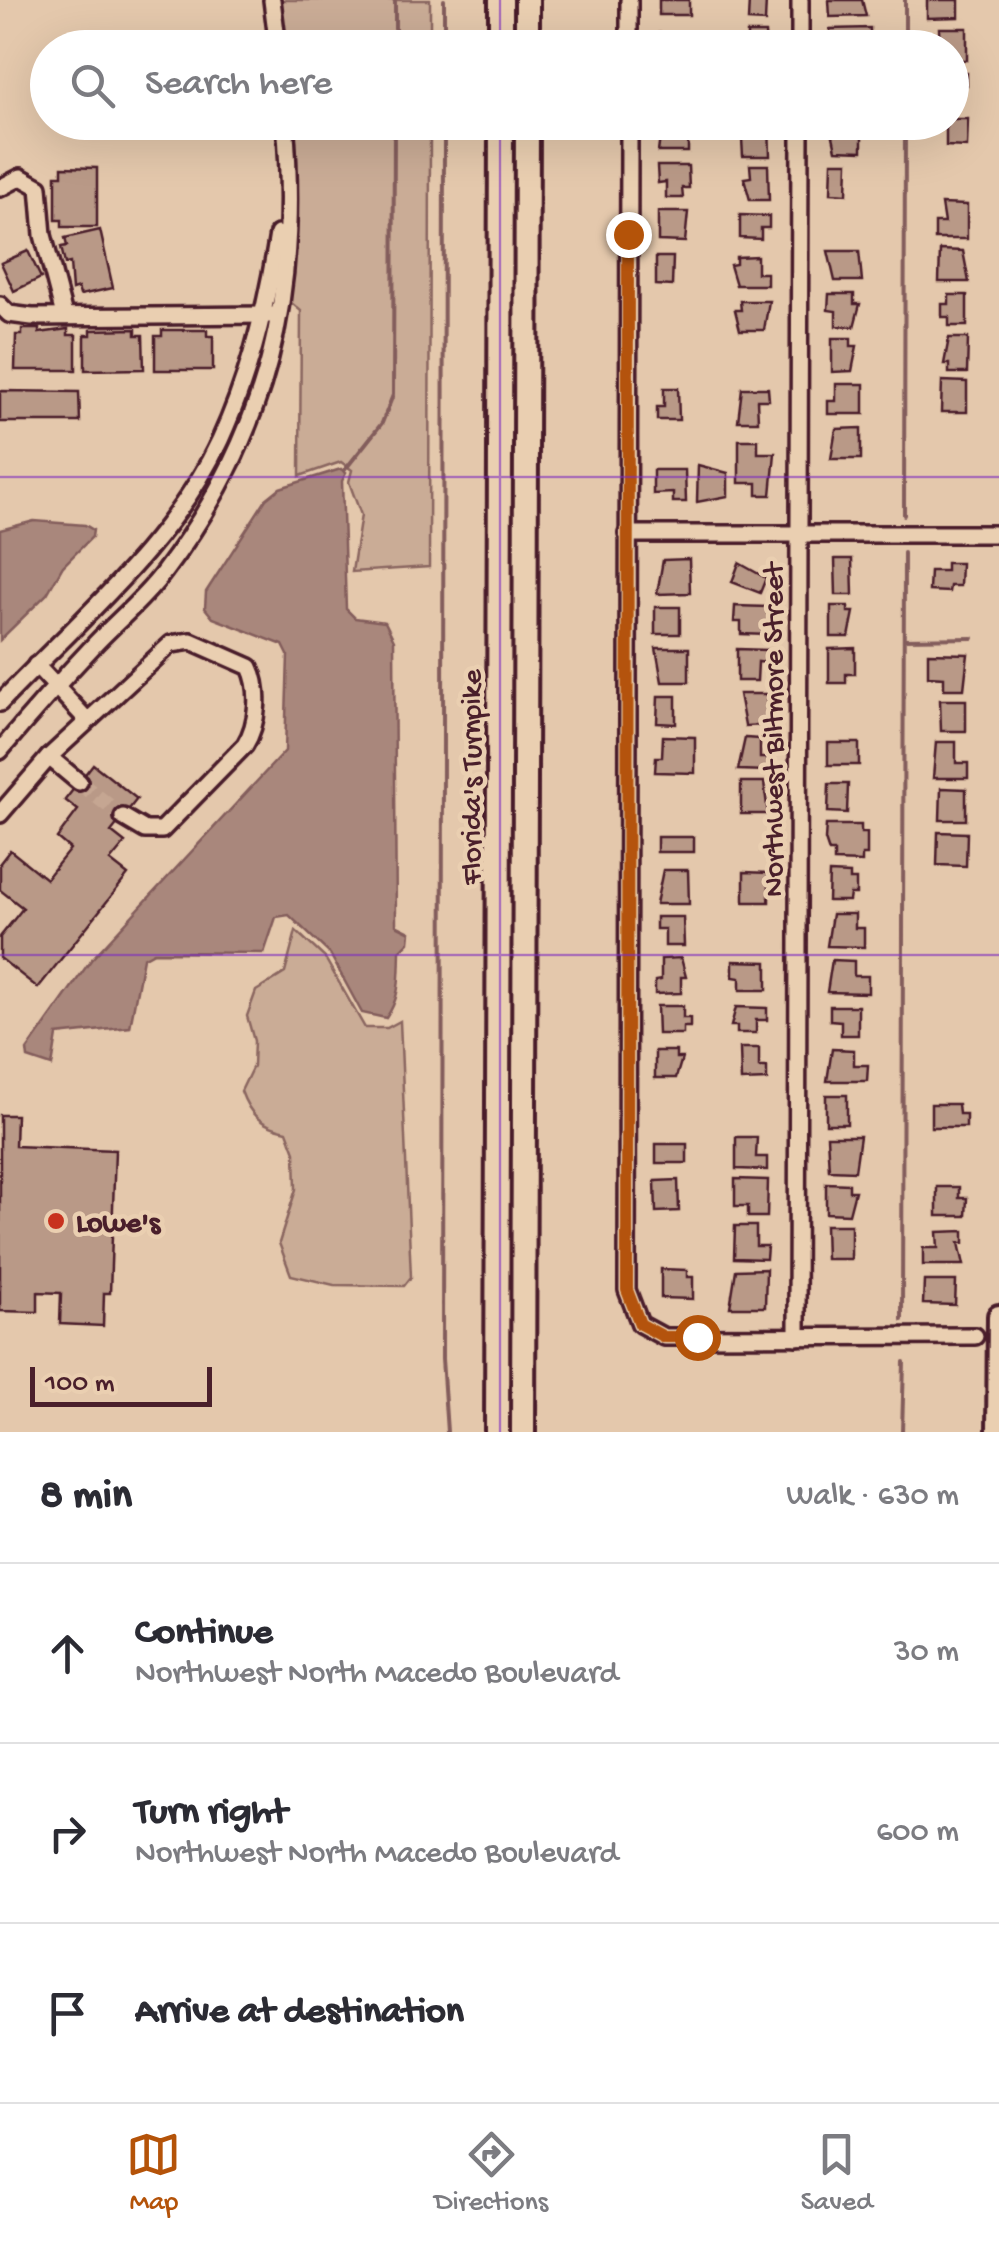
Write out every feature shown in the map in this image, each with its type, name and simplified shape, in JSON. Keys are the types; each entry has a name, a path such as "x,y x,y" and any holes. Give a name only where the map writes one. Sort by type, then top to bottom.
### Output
{"highway":[{"path":"502,0 502,30"},
{"path":"526,0 526,30"},
{"name":"Florida's Turnpike","path":"497,1432 501,140"},
{"name":"Florida's Turnpike","path":"523,1432 526,140"}],"main road":[{"path":"998,1432 999,1316"}],"street":[{"path":"272,0 276,30"},
{"path":"629,0 629,30"},
{"path":"800,0 800,30"},
{"path":"0,751 55,686 163,574 208,506 260,402 286,186 285,140"},
{"path":"629,140 627,1290 640,1324 664,1337 975,1336"},
{"name":"Northwest Biltmore Street","path":"796,1338 800,140"},
{"path":"0,188 20,177 40,187 43,236 64,315"},
{"path":"0,305 19,316 272,316"},
{"path":"0,704 140,558 180,507 219,443 272,316"},
{"path":"627,534 999,534"},
{"path":"0,814 49,757 171,644 191,642 250,667 256,680 254,730 217,774 162,830 145,830 122,817"},
{"path":"36,665 87,720"},
{"path":"49,757 79,782"}],"shaded area":[{"path":"278,0 430,0 430,30 282,30"},
{"path":"291,140 430,140 429,567 352,572 361,515 349,482 352,470 341,462 300,476 301,311 289,301"},
{"path":"341,469 346,473 342,481 346,609 355,618 385,622 394,640 396,925 410,932 409,942 400,951 398,986 391,1010 386,1018 362,1013 330,954 289,915 276,917 264,953 154,952 143,958 130,1027 57,1035 52,1066 28,1058 27,1050 91,960 285,751 288,655 283,645 213,618 205,608 206,592 266,499 280,488"},
{"path":"34,521 85,525 93,530 92,537 63,566 47,594 0,640 0,530"},
{"path":"296,931 325,958 365,1028 387,1028 400,1021 411,1277 404,1286 334,1285 291,1275 279,1243 296,1189 295,1152 287,1131 258,1118 241,1091 253,1066 254,1041 247,1016 256,991 285,973"}],"building":[{"path":"659,0 689,0 689,15 659,15"},
{"path":"749,0 766,0 765,22 748,21"},
{"path":"829,0 862,0 866,16 830,17"},
{"path":"927,0 959,0 959,17 927,18"},
{"path":"660,140 688,140 688,152 658,152"},
{"path":"742,140 770,140 770,156 743,156"},
{"path":"834,140 862,140 862,151 836,150"},
{"path":"946,140 967,140 967,147 946,146"},
{"path":"832,162 848,162 847,194 831,193"},
{"path":"750,165 768,165 769,200 750,200 744,178 751,177"},
{"path":"657,166 688,166 689,188 682,188 683,198 666,198 666,182 658,183"},
{"path":"62,167 97,168 97,227 62,227 62,220 56,220 56,175 62,175"},
{"path":"941,204 967,205 967,239 935,239 935,223 944,223"},
{"path":"658,212 688,212 685,242 658,241"},
{"path":"740,215 769,216 769,228 761,228 761,239 740,238"},
{"path":"100,230 113,288 80,295 78,288 72,290 70,263 65,264 61,247 67,246 65,238"},
{"path":"940,250 963,251 969,282 939,282"},
{"path":"28,251 41,278 14,291 1,263"},
{"path":"828,251 859,251 862,281 835,281"},
{"path":"757,256 757,273 767,273 767,285 736,285 730,265 736,264 736,257"},
{"path":"656,257 673,257 672,286 656,285"},
{"path":"829,294 854,294 854,304 860,304 854,327 836,326 836,311 828,310"},
{"path":"949,295 967,295 967,326 949,326 949,317 942,317 942,304 949,304"},
{"path":"740,301 769,301 764,330 740,330 735,310 741,310"},
{"path":"22,329 39,329 39,333 68,329 68,335 76,335 76,370 15,370 16,335 22,335"},
{"path":"136,329 136,335 143,335 144,369 85,370 85,335 91,335 91,330"},
{"path":"162,330 207,330 207,336 213,336 213,370 155,370 155,336 162,336"},
{"path":"832,338 851,338 851,346 857,346 852,371 832,372"},
{"path":"949,338 968,338 967,373 949,373 949,364 944,364"},
{"path":"942,381 967,382 967,412 941,412"},
{"path":"836,384 864,384 864,414 828,414 828,401 836,401"},
{"path":"664,388 678,388 679,420 657,420 657,407 664,407"},
{"path":"742,388 768,388 769,400 757,400 758,421 738,421"},
{"path":"0,391 79,392 80,422 0,422"},
{"path":"861,428 861,459 831,459 836,429"},
{"path":"739,440 758,440 758,453 775,453 771,495 757,495 757,483 739,483"},
{"path":"698,465 728,473 728,496 697,502"},
{"path":"653,470 685,470 686,502 673,502 673,493 653,494"},
{"path":"689,559 690,593 657,594 663,560"},
{"path":"835,559 852,559 853,595 836,595"},
{"path":"739,563 766,578 760,593 732,582"},
{"path":"946,563 961,563 960,586 950,586 949,592 929,591 930,571 946,571"},
{"path":"735,606 768,607 768,635 741,634 741,622 734,622"},
{"path":"831,606 848,606 848,612 854,612 849,637 831,637"},
{"path":"655,607 680,607 680,634 655,634"},
{"path":"656,648 689,648 689,682 662,682"},
{"path":"855,648 855,674 846,674 846,683 829,683 829,649"},
{"path":"737,649 767,650 767,663 758,662 757,681 737,681"},
{"path":"928,653 968,654 964,689 944,689 944,677 928,676"},
{"path":"739,694 767,694 767,725 745,726"},
{"path":"658,696 676,696 676,724 657,723"},
{"path":"940,700 966,700 966,731 941,731"},
{"path":"663,736 695,737 695,773 655,772 656,757 662,757"},
{"path":"745,738 760,739 760,758 768,758 768,771 738,770"},
{"path":"936,742 956,742 956,763 968,763 968,778 933,778"},
{"path":"828,743 859,743 859,765 828,765"},
{"path":"93,764 137,799 111,832 125,843 110,861 128,875 38,988 0,958 0,937 23,908 0,890 0,863 10,850 46,879 70,849 57,838 78,810 65,800"},
{"path":"741,782 764,782 768,814 741,814"},
{"path":"829,784 848,784 847,813 828,812"},
{"path":"941,788 966,789 966,820 940,820"},
{"path":"826,825 861,825 861,833 867,833 867,855 862,855 862,862 834,861 834,852 829,852 825,840"},
{"path":"938,832 967,833 966,866 937,865"},
{"path":"657,837 694,837 694,852 657,852"},
{"path":"663,870 688,870 689,904 656,904"},
{"path":"744,872 769,873 769,902 744,902"},
{"path":"829,873 850,874 850,880 856,880 856,894 850,894 849,901 828,901"},
{"path":"832,914 855,914 855,928 864,928 864,947 827,946"},
{"path":"656,917 683,917 684,946 665,946 665,929 656,929"},
{"path":"681,958 686,977 681,977 681,993 655,994 655,981 661,980 661,959"},
{"path":"832,960 854,961 854,976 868,976 868,993 827,992"},
{"path":"733,961 767,962 767,990 740,990 740,978 733,977"},
{"path":"657,1006 683,1006 683,1018 690,1018 690,1027 683,1027 683,1034 658,1034"},
{"path":"830,1006 858,1006 858,1035 841,1035 841,1021 830,1020"},
{"path":"736,1007 767,1008 767,1020 756,1020 756,1033 737,1033 737,1026 731,1026"},
{"path":"740,1048 759,1048 759,1067 767,1067 767,1080 741,1081"},
{"path":"832,1049 854,1050 854,1065 868,1065 867,1081 827,1081"},
{"path":"655,1051 676,1051 676,1058 682,1058 676,1078 655,1078"},
{"path":"826,1095 847,1095 847,1124 826,1124"},
{"path":"931,1104 958,1104 959,1114 966,1114 966,1127 931,1127"},
{"name":"Lowe's","path":"0,1115 16,1115 15,1146 115,1150 110,1293 104,1293 103,1326 60,1324 61,1293 38,1292 38,1312 0,1311"},
{"path":"827,1136 860,1136 855,1171 829,1170"},
{"path":"736,1137 757,1137 756,1157 767,1157 767,1170 736,1169"},
{"path":"656,1144 687,1144 687,1163 656,1163"},
{"path":"735,1179 768,1180 767,1217 748,1217 748,1206 735,1206"},
{"path":"678,1180 679,1211 656,1212 655,1181"},
{"path":"826,1183 849,1184 849,1191 855,1191 849,1214 826,1213"},
{"path":"937,1187 959,1187 959,1198 967,1198 966,1216 937,1216"},
{"path":"825,1225 851,1225 851,1259 826,1259"},
{"path":"735,1226 756,1226 756,1246 767,1246 766,1259 734,1258"},
{"path":"964,1231 964,1243 959,1243 964,1265 923,1265 923,1248 938,1248 937,1232"},
{"path":"661,1269 687,1270 687,1277 693,1277 693,1299 661,1298"},
{"path":"766,1269 765,1307 730,1307 736,1270"},
{"path":"924,1281 956,1281 955,1305 923,1304"}],"waterway":[{"path":"395,0 395,30"},
{"path":"444,0 444,30"},
{"path":"905,0 905,30"},
{"path":"344,471 382,423 393,395 394,140"},
{"path":"444,140 442,1359 447,1432"},
{"path":"904,515 905,140"},
{"path":"902,1320 904,553"},
{"path":"904,639 973,638"},
{"path":"902,1432 904,1362"}],"tunnel":[{"path":"79,782 123,817"}],"place":[{"name":"Lowe's","path":"56,1221"}],"route":[{"path":"628,234 627,1290 640,1324 664,1337 697,1337"}]}
